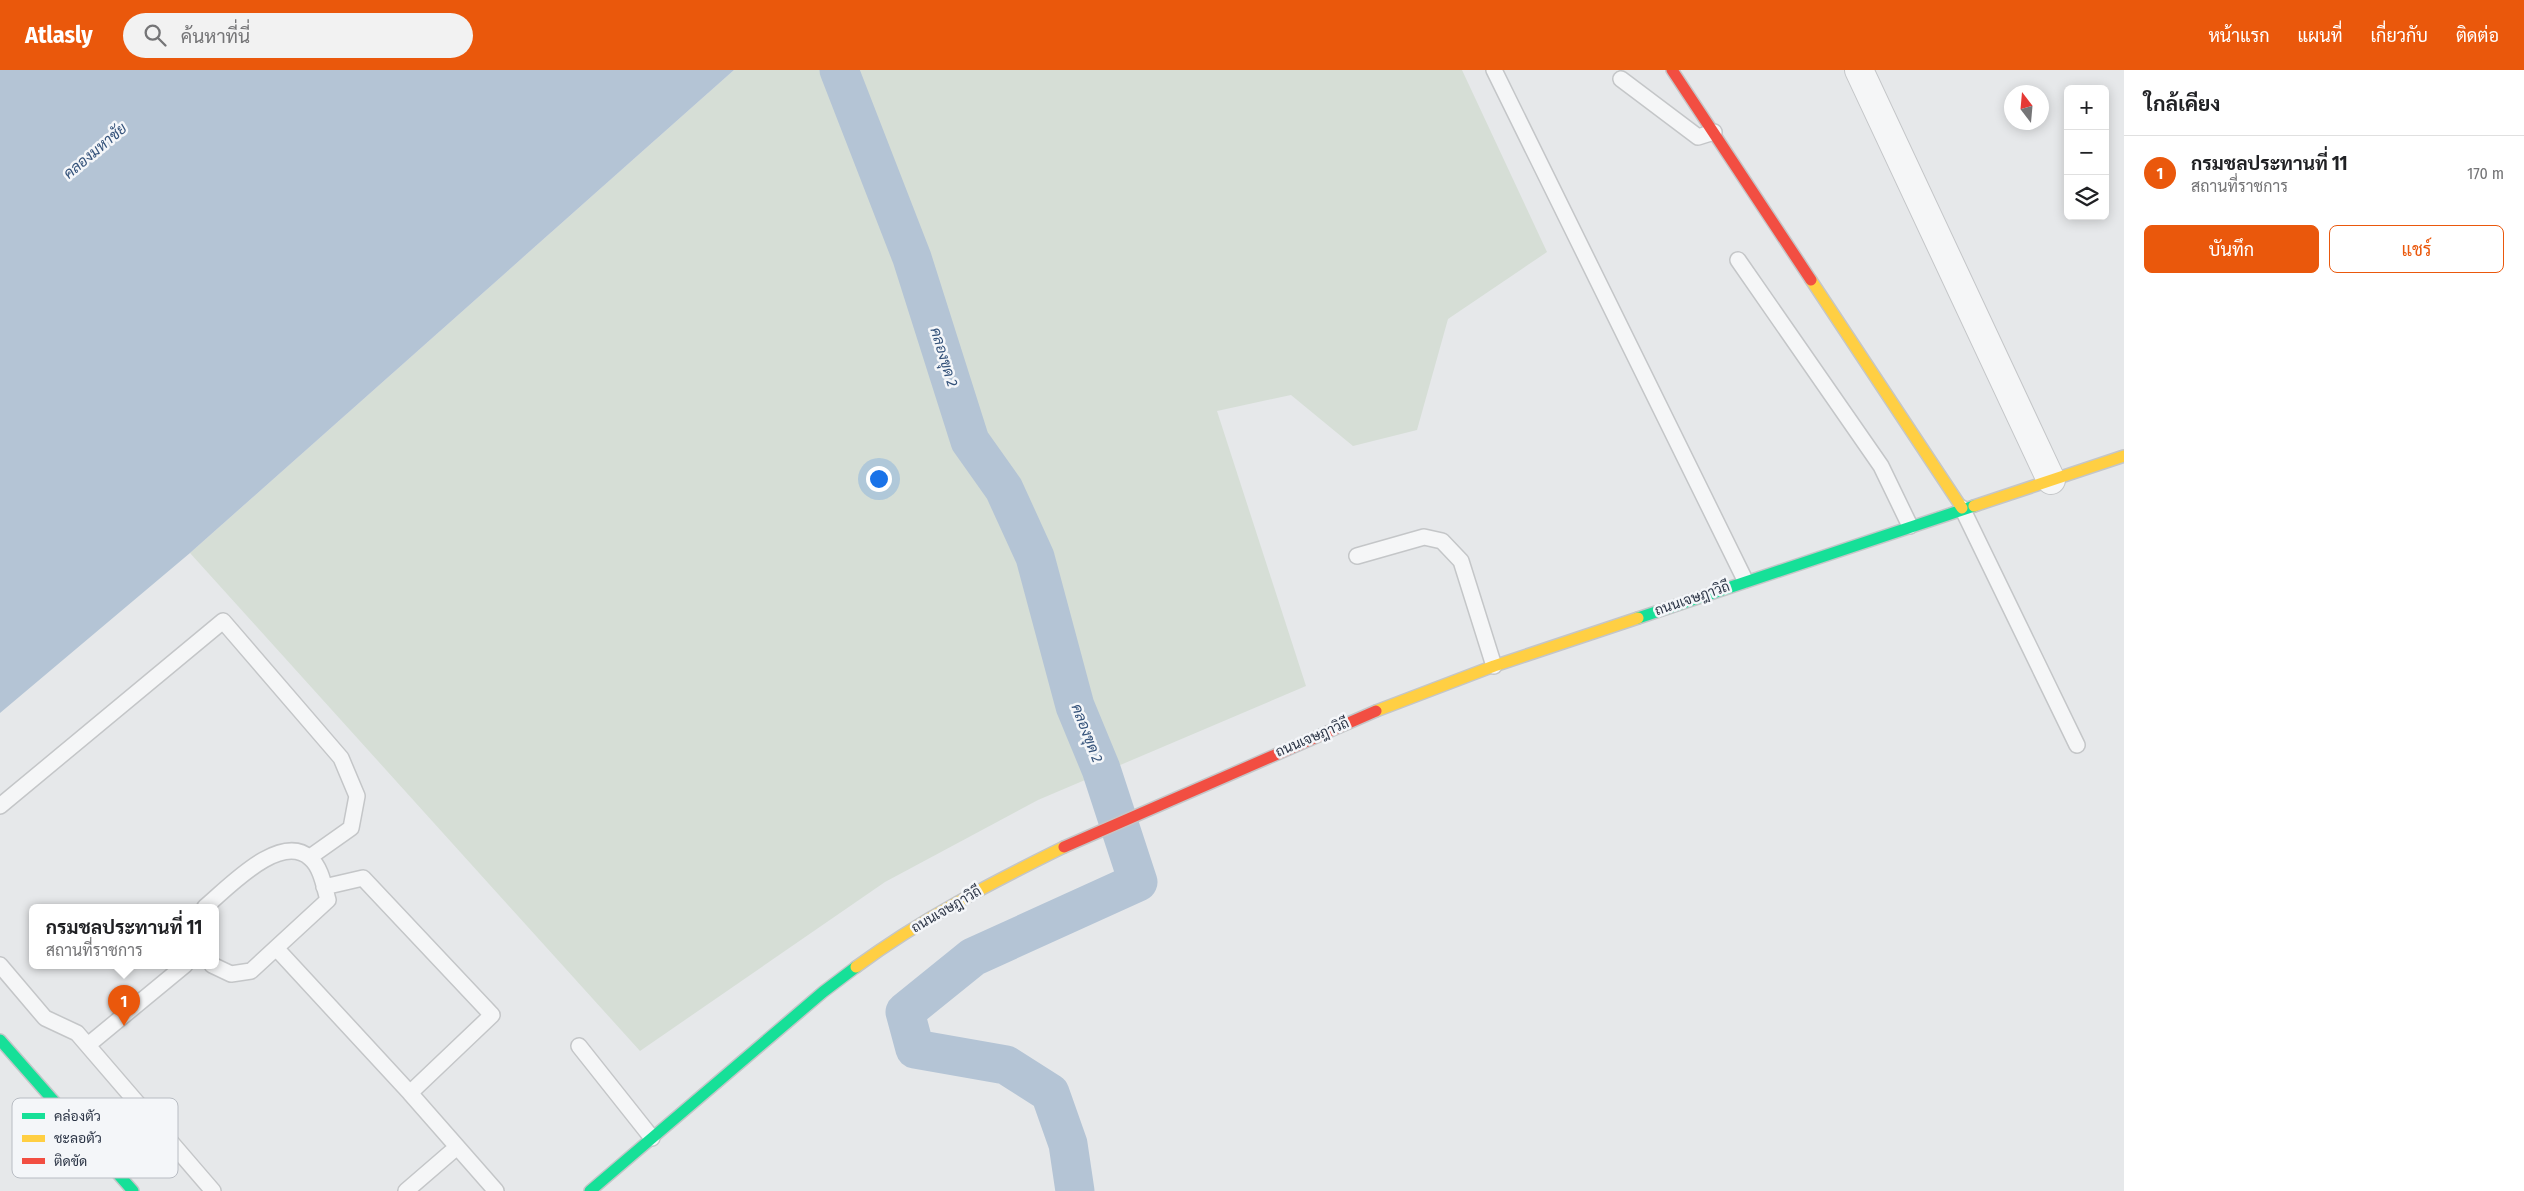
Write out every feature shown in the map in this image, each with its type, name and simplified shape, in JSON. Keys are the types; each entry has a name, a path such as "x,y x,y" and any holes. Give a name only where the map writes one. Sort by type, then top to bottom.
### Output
{"street":[{"path":"1672,70 1962,508"},
{"path":"1859,70 2050,480"},
{"name":"ถนนเจษฎาวิถี","path":"590,1191 823,992 893,940 967,895 1099,830 1350,721 1494,666 1745,580 2124,456"},
{"path":"0,1040 49,1098"},
{"path":"121,1178 133,1191"}],"lane":[{"path":"1494,70 1745,580"},
{"path":"1622,79 1698,137 1714,132"},
{"path":"1738,260 1881,466 1910,526"},
{"path":"1962,508 2077,745"},
{"path":"1357,556 1424,537 1442,541 1461,561 1494,666"},
{"path":"0,806 224,622 341,758 357,796 351,828 310,857"},
{"path":"209,904 266,856 290,850 310,857 320,874 328,900 251,971 231,974 219,968"},
{"path":"324,887 362,878 492,1015 410,1093"},
{"path":"276,948 410,1093 496,1191"},
{"path":"0,965 44,1018 77,1033 133,1098"},
{"path":"88,1045 180,969"},
{"path":"579,1046 652,1138"},
{"path":"406,1191 457,1147"},
{"path":"178,1150 213,1191"}],"shaded area":[{"path":"734,70 1462,70 1547,252 1448,319 1417,430 1353,446 1291,395 1217,411 1306,686 1038,800 885,882 640,1051 190,553"}],"water":[{"name":"คลองมหาชัย","path":"0,70 734,70 190,553 0,713"}],"waterway":[{"name":"คลองขุด 2","path":"839,70 912,258 970,441 1004,489 1035,557 1075,706 1101,769 1138,882 973,957 905,1012 915,1049 1006,1065 1050,1093 1068,1144 1075,1191"}],"traffic: fast":[{"path":"1638,618 1974,506"},
{"path":"590,1191 823,992 856,967"},
{"path":"0,1040 51,1098"},
{"path":"122,1178 133,1191"}],"traffic: slow":[{"path":"1811,280 1962,508"},
{"path":"1974,506 2124,456"},
{"path":"1376,711 1494,666 1638,618"},
{"path":"856,967 931,917 1064,847"}],"traffic: jam":[{"path":"1672,70 1811,280"},
{"path":"1064,847 1376,711"}],"place":[{"name":"กรมชลประทานที่ 11","path":"124,1026"}]}
